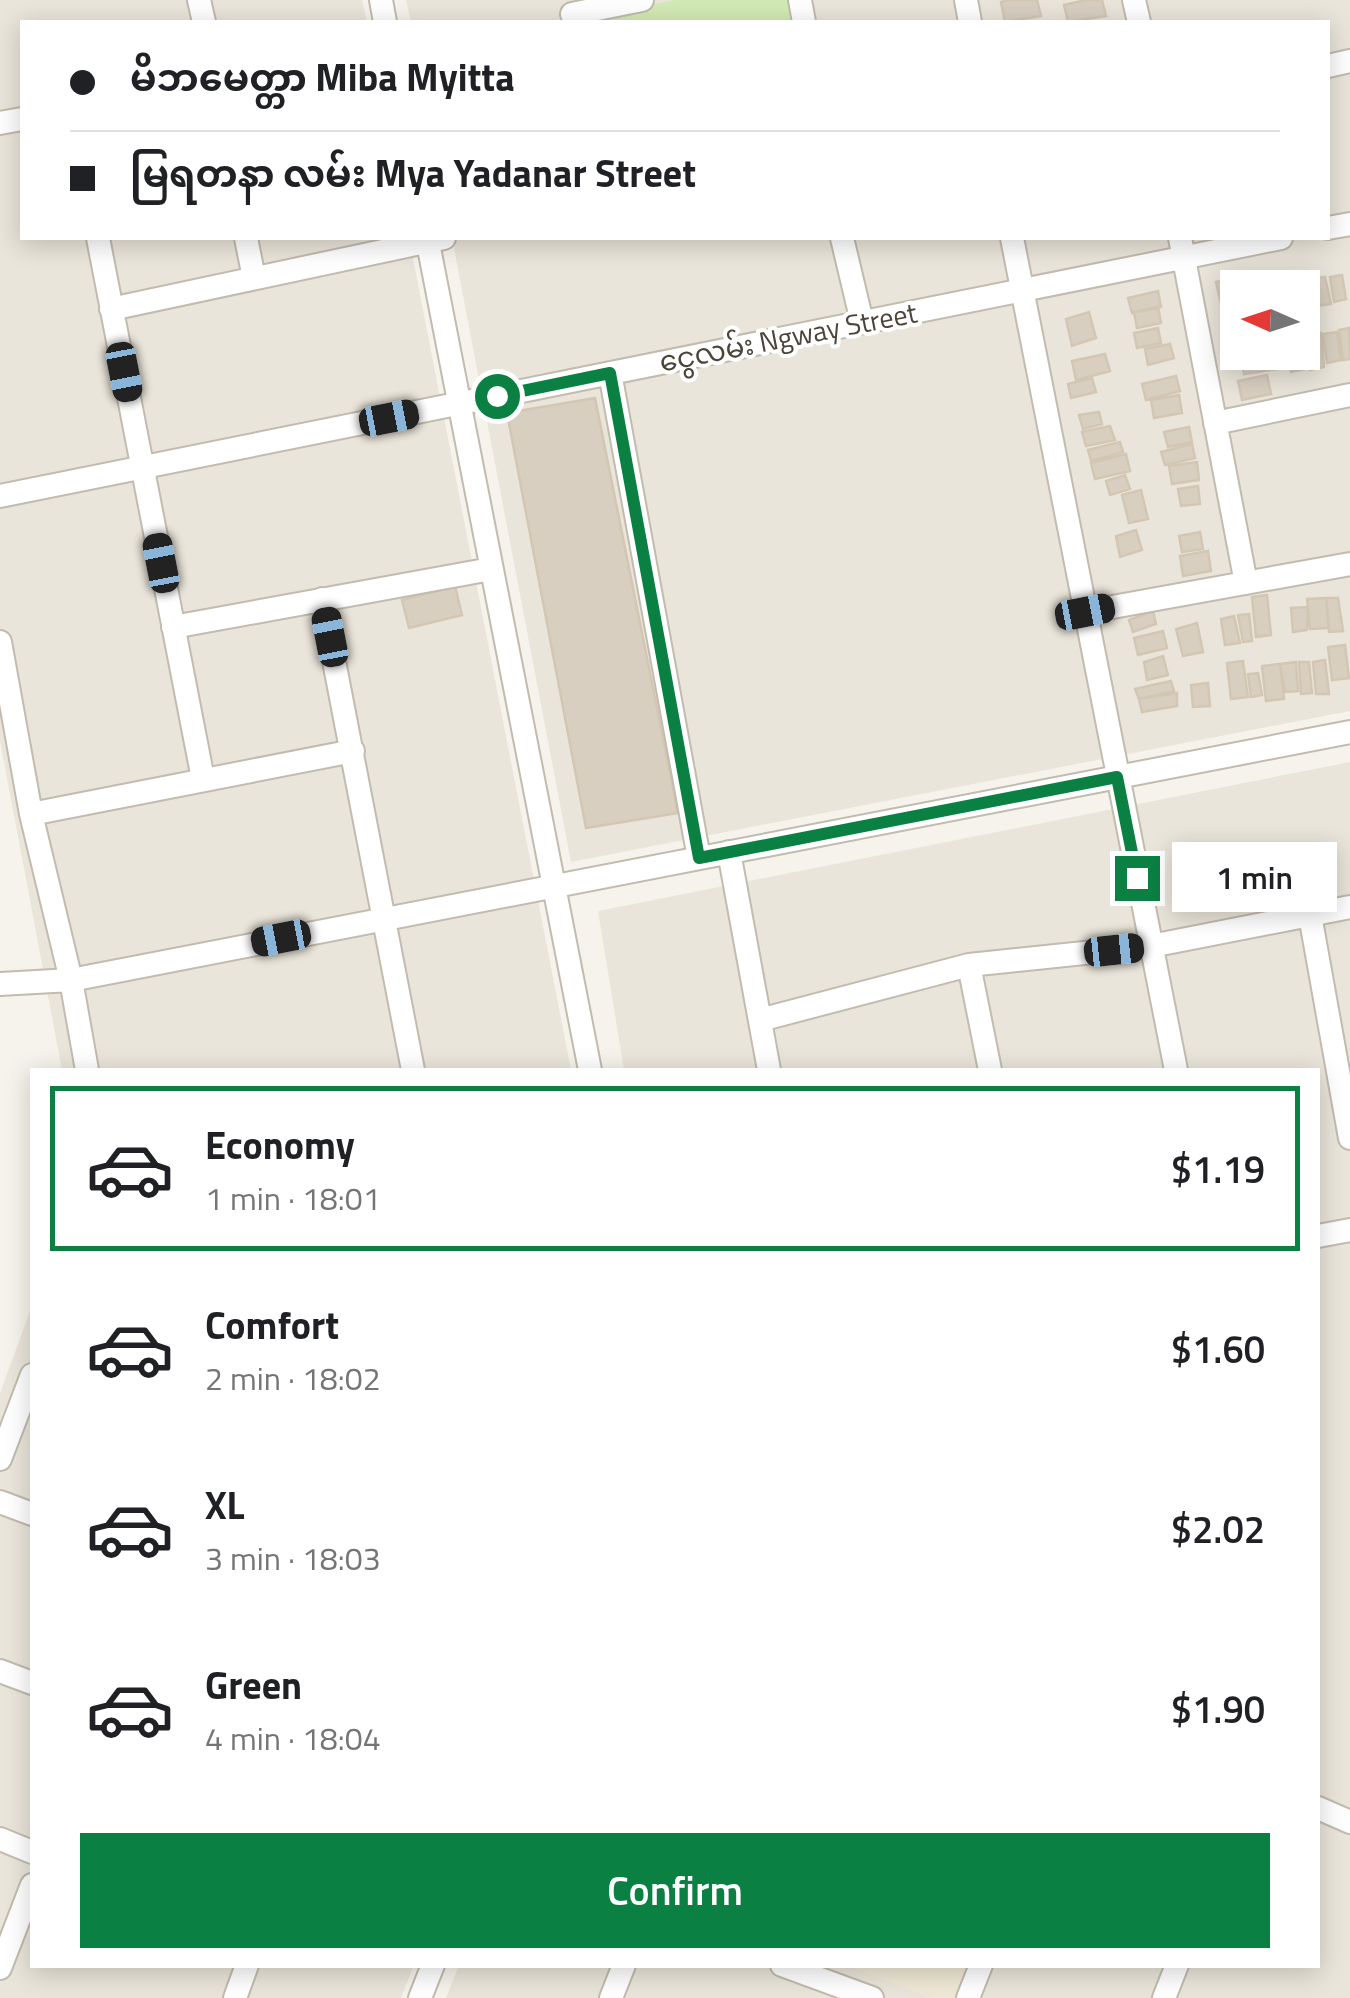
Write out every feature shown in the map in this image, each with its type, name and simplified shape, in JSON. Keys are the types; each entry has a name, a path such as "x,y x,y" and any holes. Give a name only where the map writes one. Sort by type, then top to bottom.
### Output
{"street":[{"path":"572,12 642,0"},
{"path":"98,240 203,779"},
{"path":"246,240 254,278"},
{"path":"111,309 424,240"},
{"path":"433,240 491,569 590,1068"},
{"path":"842,240 862,322"},
{"path":"1012,240 1176,1068"},
{"name":"ငွေလမ်း Ngway Street","path":"0,496 1022,290 1182,247 1259,240"},
{"path":"1182,247 1246,583"},
{"path":"610,373 699,858"},
{"path":"1216,422 1350,395"},
{"path":"1085,612 1350,564"},
{"path":"173,627 491,569"},
{"path":"322,599 413,1068"},
{"path":"0,642 31,814 71,980 87,1068"},
{"path":"0,984 71,980 1350,732"},
{"path":"31,814 353,751"},
{"path":"729,852 769,1068"},
{"path":"760,1020 969,965 1150,946 1350,907"},
{"path":"1310,915 1344,1072 1350,1138"},
{"path":"969,965 990,1068"},
{"path":"1320,1236 1350,1230"},
{"path":"0,1460 30,1380"},
{"path":"0,1502 30,1513"},
{"path":"0,1671 30,1682"},
{"path":"1320,1809 1350,1822"},
{"path":"0,1839 30,1851"},
{"path":"0,1968 30,1890"},
{"path":"235,1998 247,1968"},
{"path":"420,1998 432,1968"},
{"path":"611,1998 623,1968"},
{"path":"790,1968 872,1998"},
{"path":"968,1998 980,1968"},
{"path":"1164,1998 1175,1968"}],"shaded area":[{"path":"0,0 362,0 367,20 20,20 20,240 409,240 571,1068 62,1068 0,741"},
{"path":"406,0 1350,0 1350,711 571,862 452,240 1330,240 1330,20 411,20"},
{"path":"1350,762 1350,1998 446,1998 458,1968 1320,1968 1320,1068 624,1068 598,911"},
{"path":"30,1311 30,1968 413,1968 401,1998 0,1998 0,1393"},
{"path":"854,1968 986,1968 974,1998 931,1998"}],"green space":[{"path":"675,0 793,0 798,20 579,20"}],"building":[{"path":"1037,0 1041,16 1005,20 1001,2"},
{"path":"1102,0 1106,16 1068,20 1064,5"},
{"path":"1342,275 1346,299 1334,302 1330,277"},
{"path":"1325,277 1331,304 1320,305 1320,278"},
{"path":"1158,291 1161,307 1132,313 1128,298"},
{"path":"1158,307 1161,323 1137,328 1134,312"},
{"path":"1089,312 1096,338 1072,346 1066,319"},
{"path":"1158,328 1161,343 1137,348 1134,333"},
{"path":"1349,328 1350,359 1343,360 1339,330"},
{"path":"1337,332 1341,360 1327,363 1323,334"},
{"path":"1320,333 1324,367 1320,368"},
{"path":"1170,344 1174,358 1148,365 1145,349"},
{"path":"1105,354 1110,371 1076,380 1072,361"},
{"path":"1267,375 1271,394 1242,400 1238,381"},
{"path":"1176,376 1180,391 1146,400 1142,384"},
{"path":"1092,378 1096,392 1071,398 1068,384"},
{"path":"1179,395 1182,413 1154,418 1151,400"},
{"path":"595,398 678,813 586,828 507,413"},
{"path":"1099,412 1102,424 1083,429 1079,415"},
{"path":"1110,426 1115,440 1086,446 1082,432"},
{"path":"1189,427 1192,442 1168,447 1164,432"},
{"path":"1120,442 1123,452 1091,461 1088,450"},
{"path":"1192,444 1195,458 1165,465 1161,452"},
{"path":"1126,454 1130,471 1095,479 1091,463"},
{"path":"1197,462 1199,480 1172,484 1169,466"},
{"path":"1125,475 1130,489 1110,495 1106,481"},
{"path":"1198,486 1200,504 1181,506 1178,489"},
{"path":"1141,490 1148,519 1129,523 1122,495"},
{"path":"1136,530 1142,550 1120,557 1116,536"},
{"path":"1200,532 1203,549 1182,552 1179,536"},
{"path":"1208,551 1211,571 1183,576 1180,556"},
{"path":"455,586 462,615 409,628 402,600"},
{"path":"1267,595 1271,635 1256,637 1252,597"},
{"path":"1326,598 1338,598 1343,631 1329,632"},
{"path":"1326,598 1329,628 1310,629 1307,599"},
{"path":"1308,607 1307,630 1293,632 1291,608"},
{"path":"1153,611 1156,624 1133,632 1129,620"},
{"path":"1249,614 1252,641 1243,642 1238,615"},
{"path":"1234,616 1240,643 1225,645 1221,619"},
{"path":"1197,623 1203,652 1183,656 1176,629"},
{"path":"1163,631 1167,648 1138,655 1134,638"},
{"path":"1345,645 1349,678 1332,680 1328,647"},
{"path":"1163,656 1168,675 1147,680 1144,662"},
{"path":"1325,660 1329,694 1316,694 1313,662"},
{"path":"1243,661 1248,697 1231,699 1227,663"},
{"path":"1296,662 1298,691 1285,692 1280,664"},
{"path":"1299,662 1309,662 1312,693 1301,694"},
{"path":"1280,664 1284,699 1266,701 1262,666"},
{"path":"1258,673 1262,695 1251,697 1248,674"},
{"path":"1171,681 1174,691 1139,699 1135,689"},
{"path":"1208,683 1210,706 1193,707 1191,685"},
{"path":"1177,693 1177,706 1142,712 1139,699"}],"route":[{"path":"497,396 610,373 699,858 1117,777 1137,878"}]}
